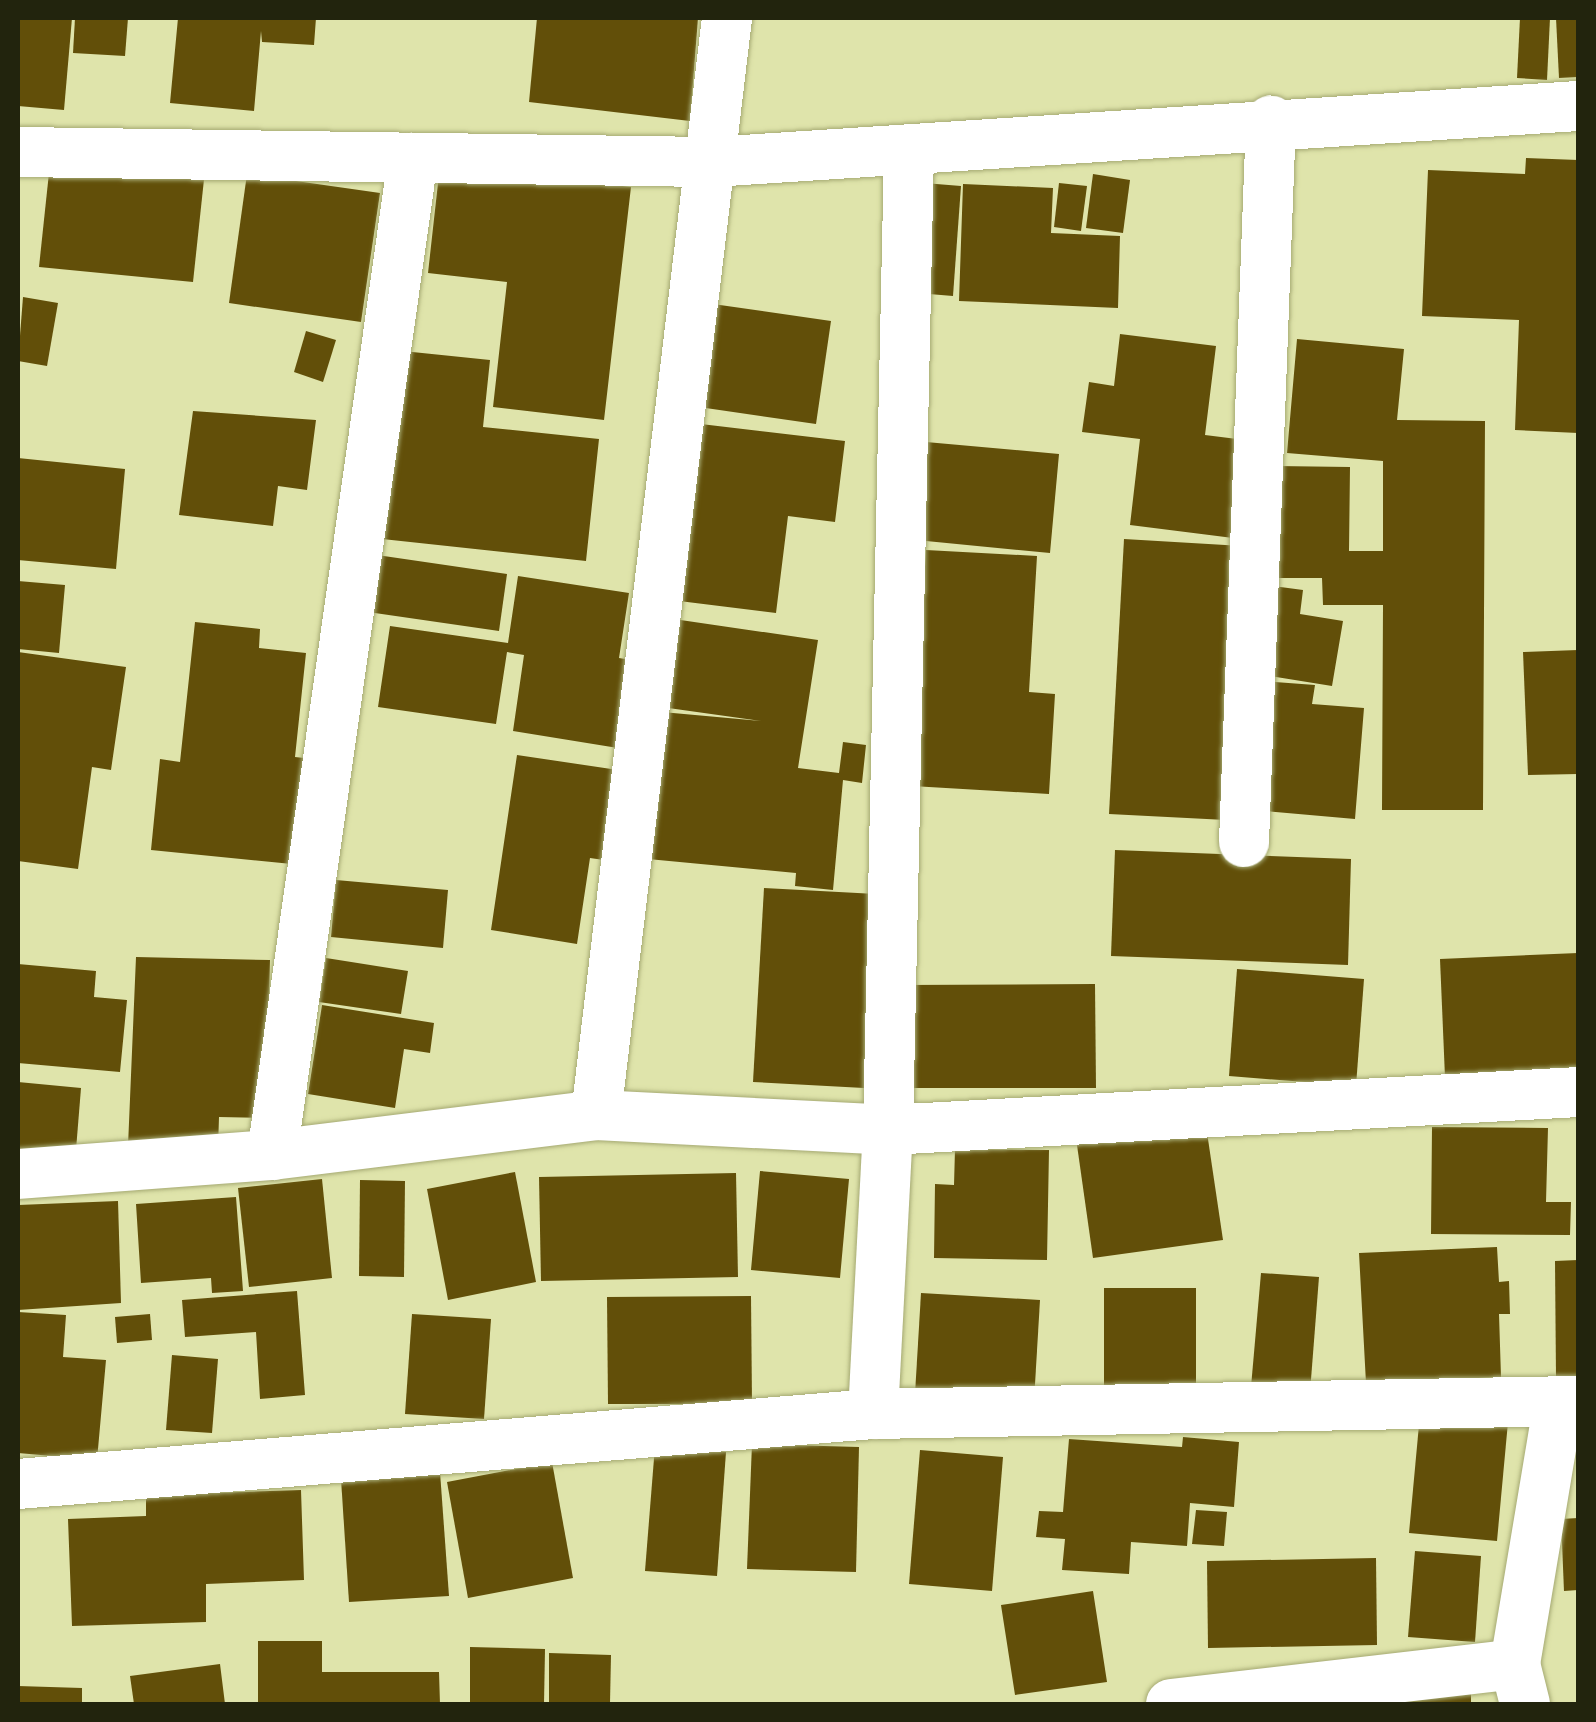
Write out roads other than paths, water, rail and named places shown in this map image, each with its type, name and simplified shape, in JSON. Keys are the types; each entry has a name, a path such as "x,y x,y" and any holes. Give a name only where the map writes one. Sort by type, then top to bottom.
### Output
{"street":[{"path":"596,1115 727,18"},
{"path":"18,152 712,162 909,154 1271,122 1578,106"},
{"path":"1244,842 1271,122"},
{"path":"873,1414 888,1130 909,154"},
{"path":"272,1155 413,158"},
{"path":"18,1174 272,1155 596,1115 888,1130 1578,1092"},
{"path":"18,1484 873,1414 1569,1401 1520,1684 1171,1704"}]}
